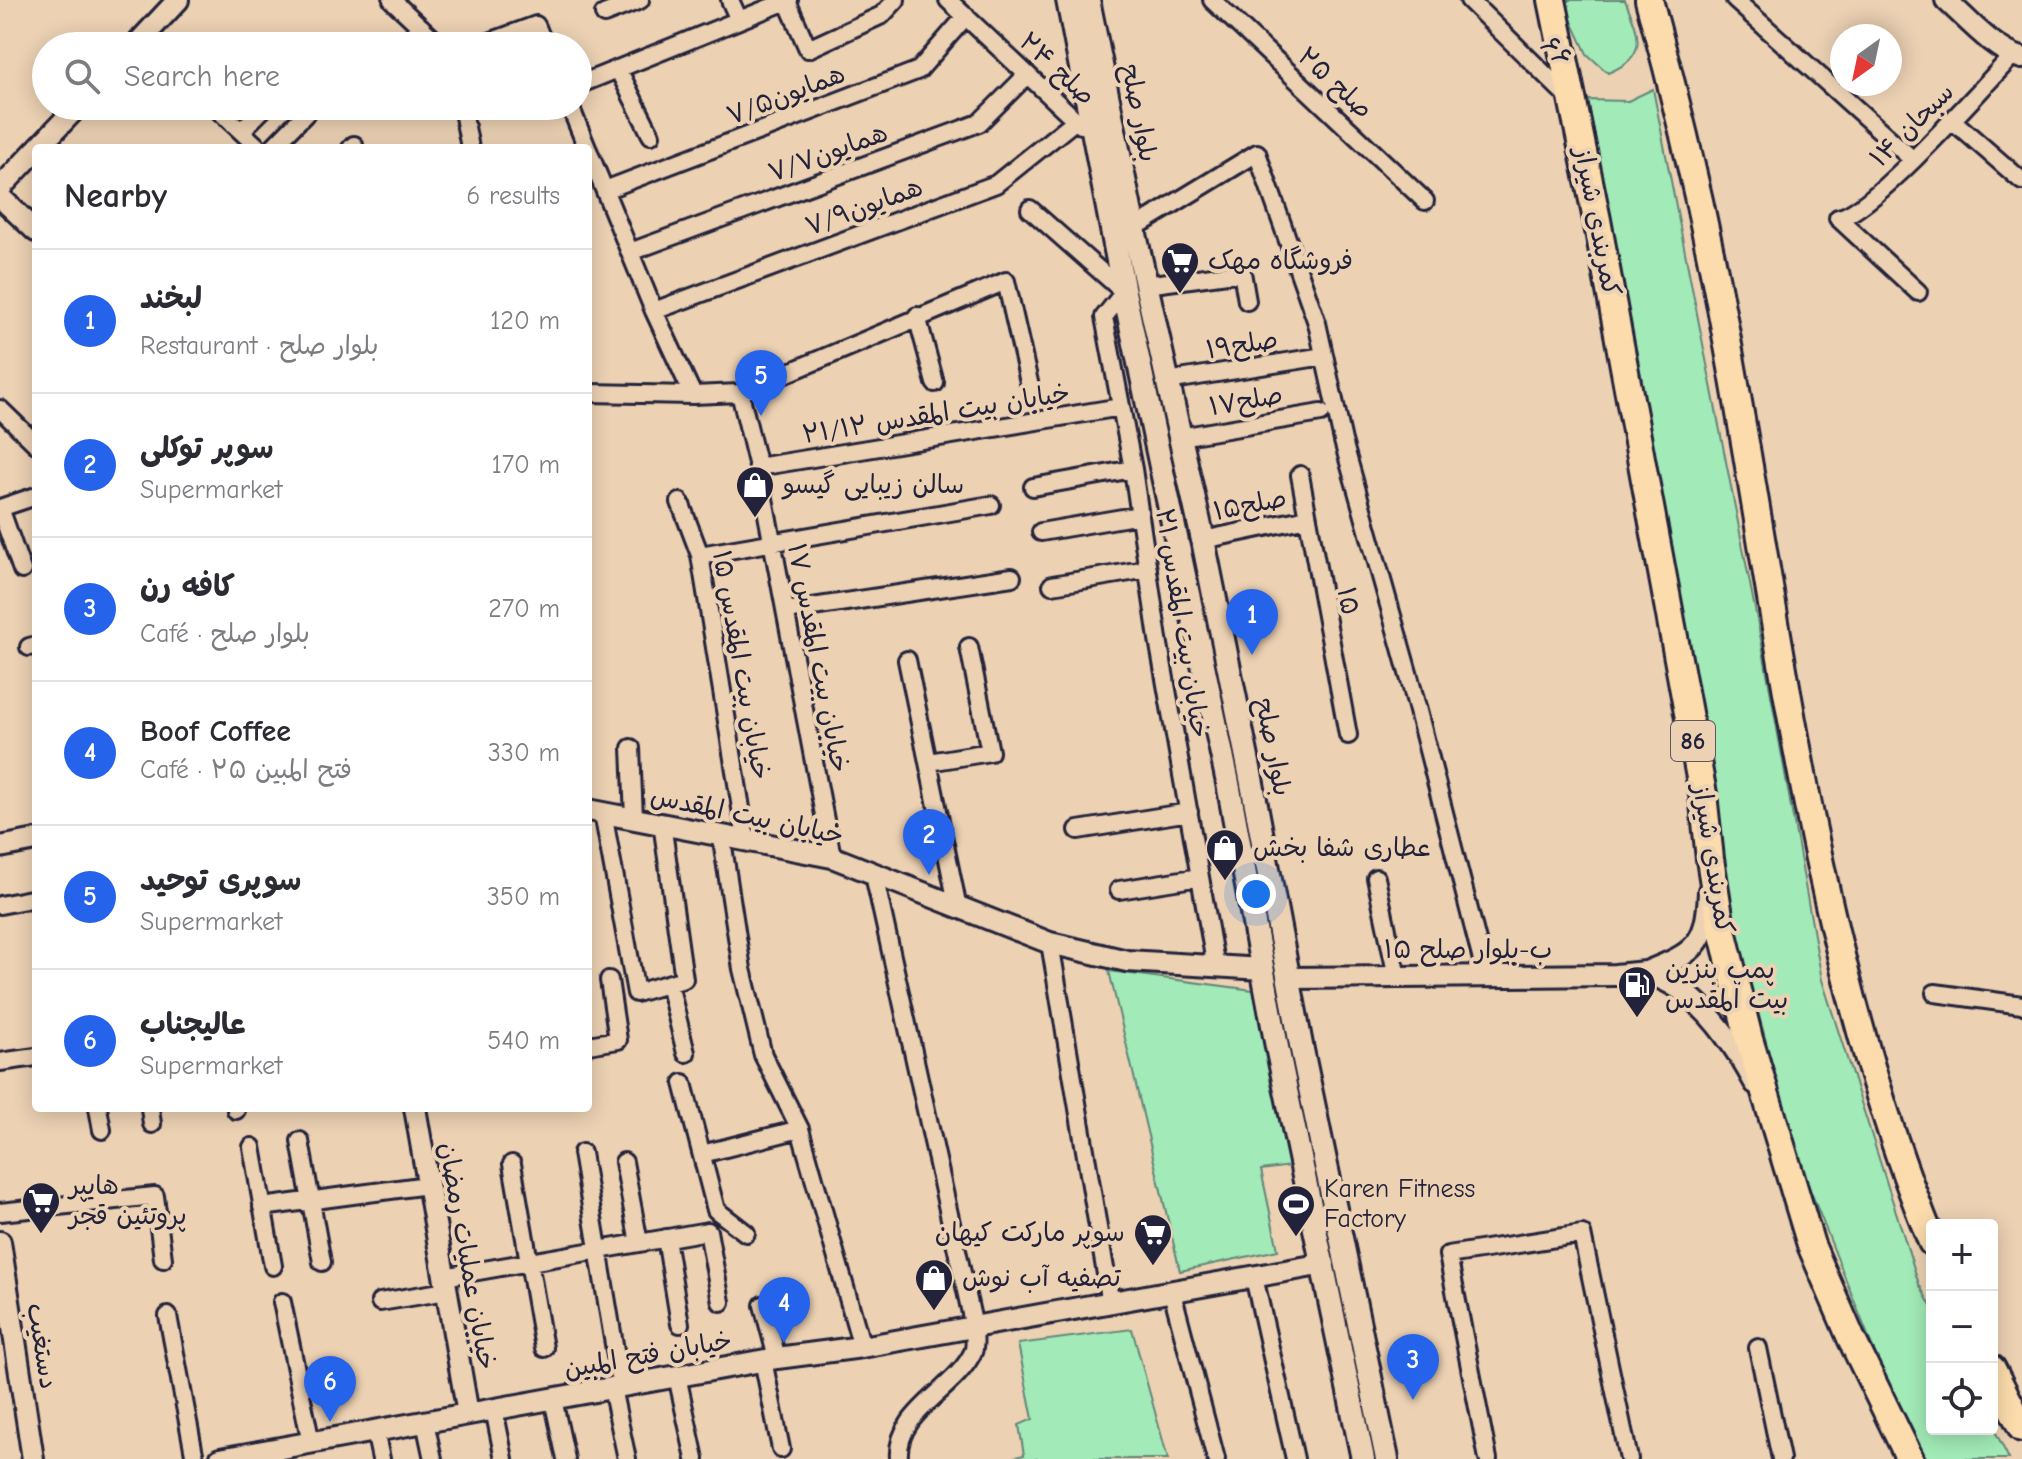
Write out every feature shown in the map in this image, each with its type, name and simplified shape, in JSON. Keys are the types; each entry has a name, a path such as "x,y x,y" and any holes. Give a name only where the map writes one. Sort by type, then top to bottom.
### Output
{"highway":[{"name":"کمربندی شیراز","path":"1552,0 1703,794 1720,922 1749,1039 1811,1245 1851,1338 1910,1459"},
{"path":"1649,0 1684,131 1723,319 1801,769 1829,906 1854,1012 1926,1227"},
{"path":"1998,1381 2022,1428"}],"main road":[{"name":"بلوار صلح","path":"1068,0 1124,292 1227,778 1363,1459"},
{"name":"بلوار صلح","path":"1088,0 1146,285 1203,540 1301,1045 1387,1459"},
{"path":"1227,778 1250,773"},
{"path":"1346,1377 1369,1372"}],"street":[{"path":"151,32 178,0"},
{"path":"392,0 426,32"},
{"path":"604,14 640,0"},
{"path":"730,0 739,20"},
{"path":"592,79 788,0 808,49 882,15 896,0"},
{"name":"صلح ۲۴","path":"948,0 1097,140"},
{"name":"صلح ۲۵","path":"1212,0 1425,201"},
{"name":"۶۶","path":"1469,0 1574,104"},
{"path":"1735,0 1913,160"},
{"path":"1946,0 1972,25 2017,57"},
{"name":"همایون۷/۵","path":"605,190 919,70 966,16"},
{"path":"517,32 536,25 539,32"},
{"path":"416,32 421,27"},
{"name":"سبحان ۱۴","path":"1918,292 1838,218 1855,213 2017,57"},
{"path":"618,69 651,135"},
{"name":"همایون۷/۷","path":"630,252 979,123 1027,75"},
{"path":"42,144 65,120"},
{"path":"229,120 255,144"},
{"path":"241,131 252,120"},
{"path":"276,144 299,120"},
{"path":"465,120 469,144"},
{"path":"576,120 586,144"},
{"name":"همایون۷/۹","path":"654,311 996,184 1076,120"},
{"path":"1952,120 2022,181"},
{"path":"1134,228 1257,153 1301,274 1324,356 1351,470 1410,680 1486,976"},
{"path":"0,188 32,154"},
{"path":"592,159 654,311 693,395"},
{"path":"0,197 32,227"},
{"path":"1030,209 1124,292"},
{"path":"1146,285 1242,272 1247,301"},
{"path":"592,393 740,393 1006,281 1031,391"},
{"name":"خیابان بیت المقدس ۲۱","path":"1124,292 1104,317 1133,469 1216,968"},
{"path":"917,316 935,383"},
{"name":"صلح۱۹","path":"1167,381 1324,356"},
{"name":"خیابان بیت المقدس ۱۷","path":"740,393 758,467 832,857"},
{"name":"خیابان بیت المقدس ۲۱/۱۲","path":"758,467 1121,407"},
{"path":"0,409 32,440"},
{"name":"صلح۱۷","path":"1180,437 1321,413"},
{"path":"1033,487 1133,469"},
{"name":"۱۵","path":"1300,475 1348,735"},
{"path":"22,570 0,508 32,497"},
{"name":"خیابان بیت المقدس ۱۵","path":"680,502 700,555 746,839"},
{"path":"700,555 991,505"},
{"path":"1041,532 1140,515"},
{"name":"صلح۱۵","path":"1203,540 1308,518"},
{"path":"1052,585 1148,569"},
{"path":"786,611 1012,577"},
{"path":"929,762 990,752 969,647"},
{"path":"907,660 958,908"},
{"path":"631,748 634,818"},
{"path":"595,812 636,993 684,979 662,823"},
{"name":"خیابان بیت المقدس","path":"595,812 832,857 1050,943 1127,961 1263,969"},
{"path":"1078,830 1189,812"},
{"path":"721,834 742,969 763,1055 800,1129 862,1347"},
{"path":"0,847 32,841"},
{"path":"1646,972 1683,957 1699,939 1708,906 1710,859"},
{"path":"874,875 974,1327 974,1350 955,1376 913,1418 898,1448 899,1459"},
{"path":"1119,890 1200,877"},
{"path":"1376,878 1397,977"},
{"path":"0,905 32,899"},
{"path":"1050,943 1111,1304"},
{"path":"1646,972 1671,983 1691,997 1744,1063 1774,1123"},
{"name":"۱۵ ب-بلوار صلح","path":"1290,978 1615,975 1646,972"},
{"path":"592,1044 618,1040 609,980"},
{"path":"669,984 686,1053"},
{"path":"1935,993 2022,1005"},
{"path":"0,1062 32,1058"},
{"path":"683,1083 716,1210 746,1233"},
{"path":"99,1112 102,1130"},
{"name":"خیابان عملیات رمضان","path":"416,1112 468,1414"},
{"path":"702,1154 800,1129"},
{"path":"300,1141 322,1262"},
{"path":"252,1147 273,1266"},
{"path":"582,1153 627,1459"},
{"path":"624,1162 639,1243"},
{"path":"512,1164 544,1348"},
{"path":"262,1207 428,1185"},
{"path":"0,1212 155,1196 163,1259"},
{"path":"380,1302 529,1262 708,1231 721,1302"},
{"path":"1488,1459 1448,1255 1582,1234 1629,1459"},
{"path":"666,1238 680,1324"},
{"name":"دستغیب","path":"0,1242 33,1459"},
{"name":"خیابان فتح المبین","path":"220,1459 290,1453 311,1443 494,1409 770,1359 862,1347 1111,1304 1324,1264"},
{"path":"1254,1277 1295,1459"},
{"path":"1172,1292 1216,1459"},
{"path":"282,1302 311,1443"},
{"path":"763,1305 781,1449"},
{"path":"168,1316 195,1459"},
{"path":"1758,1348 1781,1459"},
{"path":"677,1376 695,1459"},
{"path":"553,1399 566,1459"},
{"path":"494,1409 504,1459"},
{"path":"425,1422 433,1459"},
{"path":"375,1431 381,1459"}],"green space":[{"path":"1562,0 1625,0 1638,43 1630,59 1608,73 1587,54"},
{"path":"1653,89 1762,645 1822,980 1919,1284 1926,1297 1926,1435 1997,1435 2009,1459 1927,1459 1890,1391 1798,1159 1731,913 1660,493 1588,100 1628,101"},
{"path":"1109,971 1253,990 1291,1166 1261,1170 1278,1250 1180,1271"},
{"path":"1132,1329 1168,1459 1007,1459 1024,1455 1019,1425 1033,1419 1018,1344"}],"place":[{"name":"فروشگاه مهک","path":"1180,295"},
{"name":"سوپری توحید","path":"761,416"},
{"name":"سالن زیبایی گیسو","path":"755,519"},
{"name":"لبخند","path":"1252,655"},
{"name":"سوپر توکلی","path":"929,875"},
{"name":"عطاری شفا بخش","path":"1225,882"},
{"name":"پمپ بنزین بیت المقدس","path":"1637,1019"},
{"name":"هایپر پروتئین قجر","path":"41,1235"},
{"name":"Karen Fitness Factory","path":"1296,1238"},
{"name":"سوپر مارکت کیهان","path":"1153,1267"},
{"name":"تصفیه آب نوش","path":"934,1312"},
{"name":"Boof Coffee","path":"784,1343"},
{"name":"کافه رن","path":"1413,1400"},
{"name":"عالیجناب","path":"330,1422"}]}
